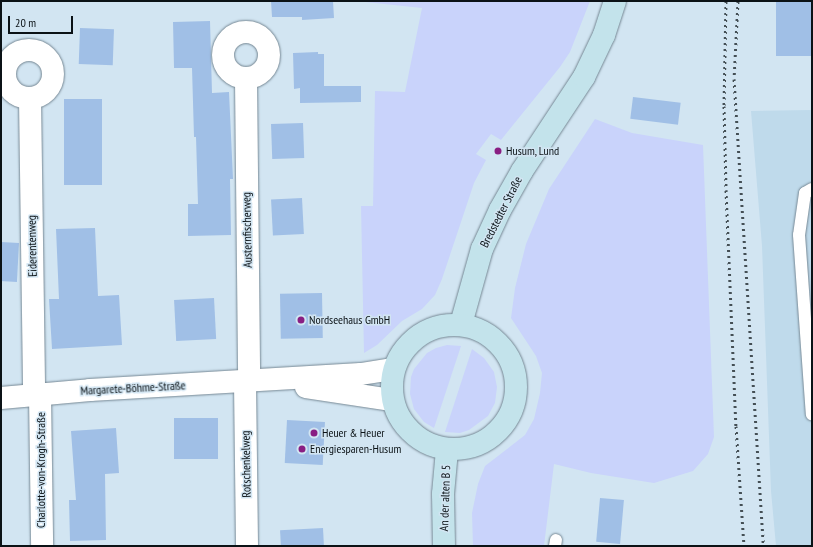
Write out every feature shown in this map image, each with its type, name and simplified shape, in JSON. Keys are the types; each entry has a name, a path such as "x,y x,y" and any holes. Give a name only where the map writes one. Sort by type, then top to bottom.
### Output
{"main road":[{"name":"Bredstedter Straße","path":"461,324 480,256 500,210 522,171 584,77 604,35 615,1"},
{"path":"461,324 481,331 499,343 511,361 516,382 514,404 505,423 490,438 470,448 447,450 429,445 412,434 399,418 392,400 391,384 394,369 403,349 419,335 439,326 461,324"},
{"name":"An der alten B 5","path":"444,546 443,494 447,450"}],"street":[{"name":"Austernfischerweg","path":"246,79 253,382"},
{"name":"Eiderentenweg","path":"30,98 37,394"},
{"name":"Margarete-Böhme-Straße","path":"1,398 37,394 253,382 361,374 394,369"},
{"name":"Margarete-Böhme-Straße","path":"253,382 392,400"},
{"name":"Rotschenkelweg","path":"246,546 253,382"},
{"name":"Charlotte-von-Krogh-Straße","path":"37,394 42,546"}],"lane":[{"path":"812,189 806,193 799,235 812,415"}],"shaded area":[{"path":"356,1 590,1 570,52 560,67 501,140 491,134 476,154 486,160 474,183 442,279 435,295 422,309 402,321 377,345 364,353 361,206 373,206 375,91 405,92 422,8"},
{"path":"812,110 812,546 776,546 771,491 762,246 751,111"},
{"path":"595,119 632,133 703,145 714,437 708,454 693,471 654,483 591,473 554,464 544,546 473,546 472,513 478,484 485,466 525,435 534,419 540,393 542,373 536,356 511,318 515,288 526,244 549,189"},
{"path":"447,345 461,346 434,428 424,422 414,409 410,394 411,377 414,369 427,353 436,348"},
{"path":"472,349 484,358 494,372 497,387 495,403 488,416 469,430 460,433 445,432"}],"building":[{"path":"271,1 333,1 334,18 302,20 302,17 272,17"},
{"path":"776,1 812,1 812,56 776,56"},
{"path":"210,21 212,93 229,92 233,179 230,179 231,235 188,236 188,204 198,204 192,68 174,68 173,22"},
{"path":"80,28 114,29 113,65 79,64"},
{"path":"318,52 318,54 324,54 324,86 361,86 361,102 300,103 300,88 294,89 293,53"},
{"path":"633,97 681,103 678,125 630,119"},
{"path":"64,99 102,99 102,185 64,185"},
{"path":"303,123 304,158 272,159 271,124"},
{"path":"302,198 304,234 273,236 271,200"},
{"path":"95,228 98,296 119,295 122,345 52,349 49,299 59,299 56,229"},
{"path":"1,242 19,243 17,282 1,281"},
{"path":"322,293 323,338 281,339 280,294"},
{"path":"214,298 216,339 176,341 174,300"},
{"path":"174,418 218,418 218,459 174,459"},
{"path":"287,420 325,422 323,465 285,463"},
{"path":"116,428 119,473 105,474 106,540 70,541 69,500 76,500 71,431"},
{"path":"600,498 624,500 620,544 596,542"},
{"path":"323,528 324,546 281,546 280,530"}],"railway":[{"path":"726,1 724,106 726,190 736,426 744,546"},
{"path":"738,1 734,79 763,546"}],"place":[{"name":"Husum, Lund","path":"498,151"},
{"name":"Nordseehaus GmbH","path":"301,320"},
{"name":"Heuer & Heuer","path":"314,433"},
{"name":"Energiesparen-Husum","path":"302,449"}]}
